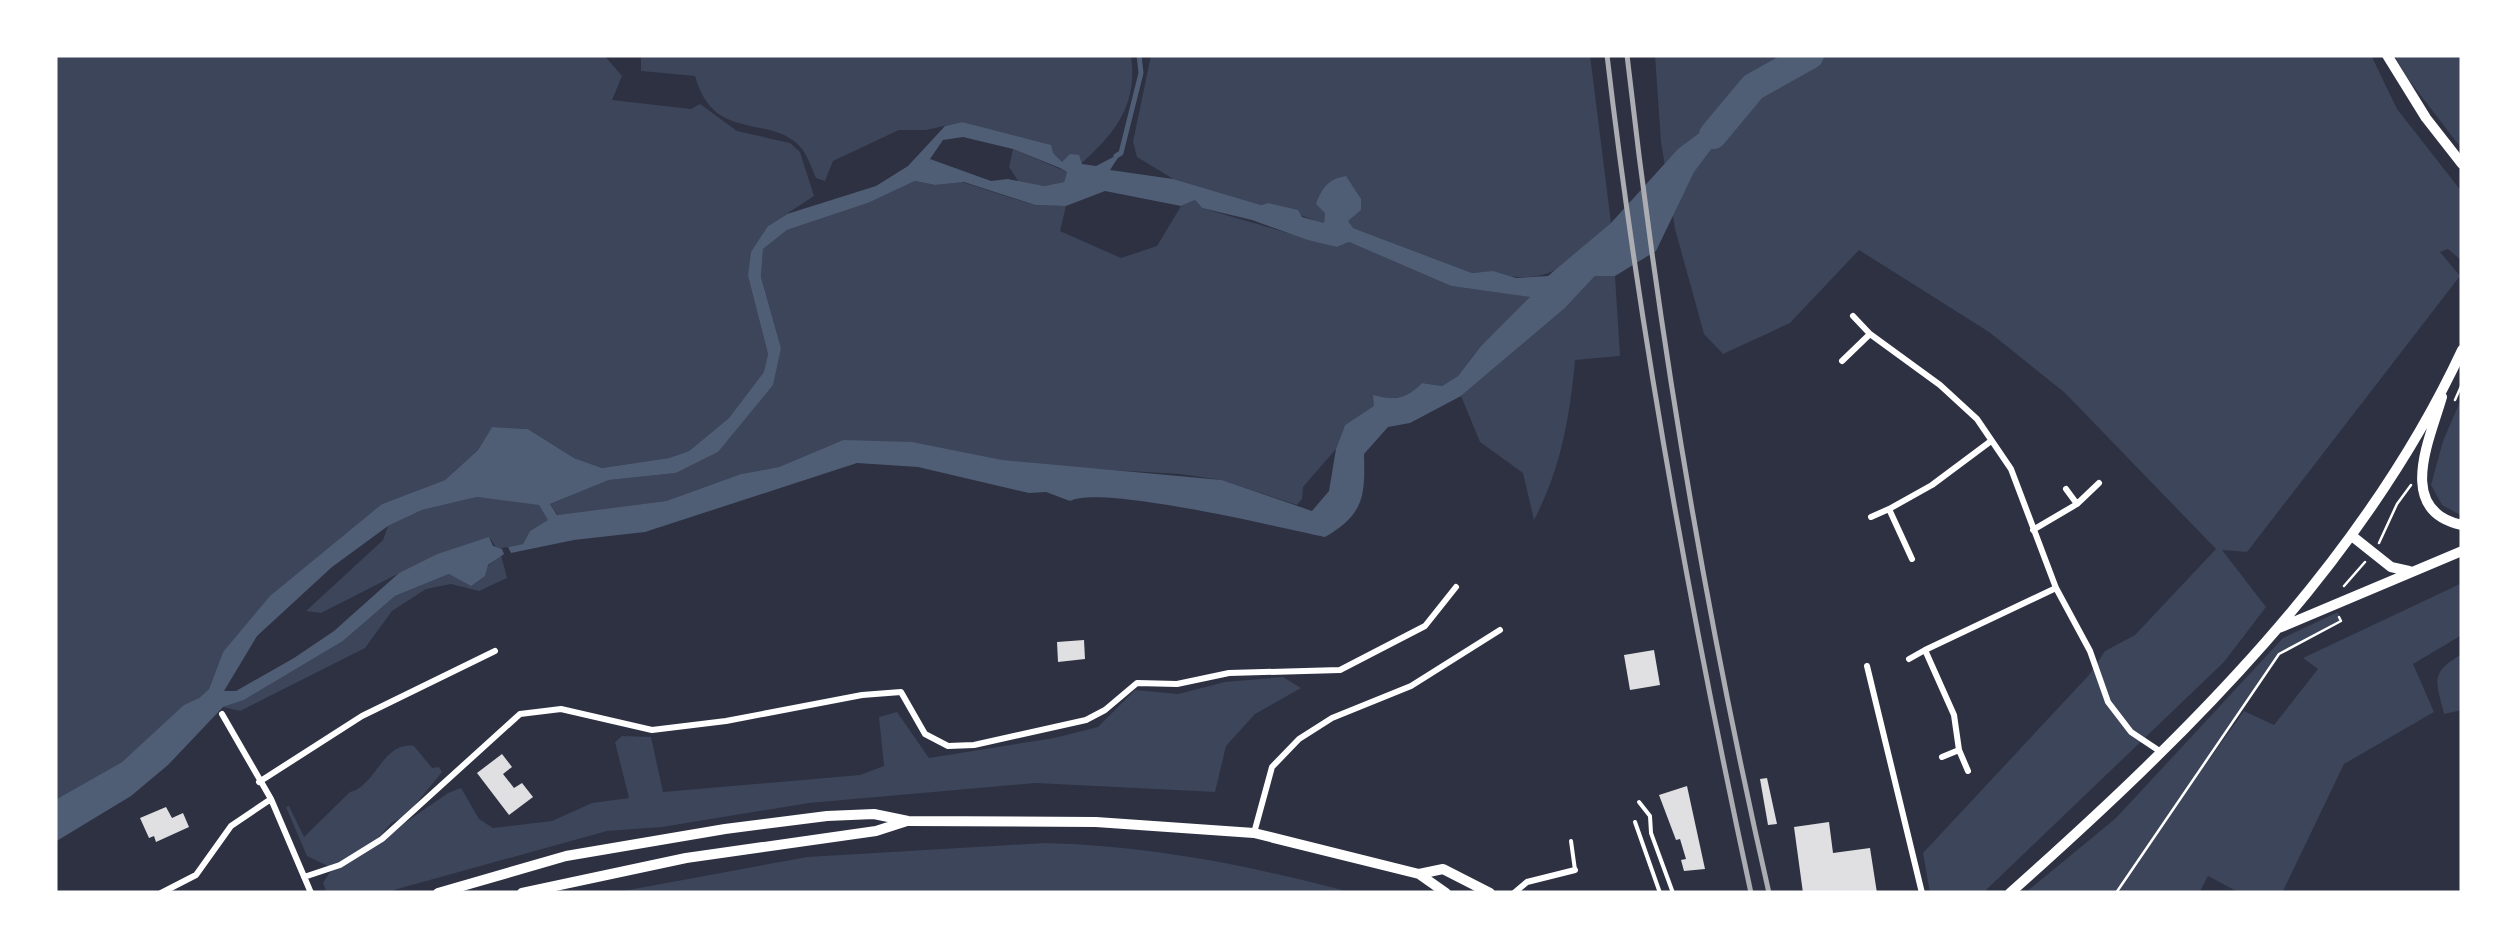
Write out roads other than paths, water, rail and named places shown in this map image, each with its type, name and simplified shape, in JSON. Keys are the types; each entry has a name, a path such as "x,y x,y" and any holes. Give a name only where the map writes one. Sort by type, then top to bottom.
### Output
{"main road":[{"path":"2387,55 2426,118 2462,164"},
{"path":"2010,893 2161,752 2276,629 2352,536 2447,382 2462,350"},
{"path":"2447,382 2420,466 2420,480 2436,512 2450,523 2462,525"},
{"path":"2352,536 2391,568 2412,572"},
{"path":"2276,629 2462,550"},
{"path":"438,893 517,869 601,850 810,818 874,814 908,821 1096,822 1254,833 1419,874 1446,893"},
{"path":"522,893 686,858 876,830 908,821"},
{"path":"1419,874 1443,870 1490,893"}],"street":[{"path":"1853,316 1870,334 1940,385 1977,418 2011,469 2056,588 2090,651 2108,702 2131,732 2161,752"},
{"path":"1842,361 1870,334"},
{"path":"1870,517 1932,484 1992,441"},
{"path":"2033,530 2078,504 2099,482"},
{"path":"2066,489 2078,504"},
{"path":"1889,509 1912,559"},
{"path":"304,877 340,865 382,839 520,714 561,709 652,730 901,692 925,734 948,746 974,746 1086,720 1105,710 1136,682 1176,684 1229,674 1340,670 1425,626 1456,586"},
{"path":"1909,659 2056,588"},
{"path":"1254,833 1272,767 1298,739 1332,718 1411,686 1500,630"},
{"path":"1925,650 1954,715 1959,750 1968,771"},
{"path":"259,782 362,716 494,651"},
{"path":"1866,666 1922,893"},
{"path":"222,714 271,800 310,893"},
{"path":"1942,757 1959,750"},
{"path":"161,893 196,875 231,826 271,800"},
{"path":"1514,893 1527,882 1575,870"}],"lane":[{"path":"1639,802 1650,816 1651,833 1673,893"},
{"path":"1635,822 1660,893"},
{"path":"1571,841 1575,870"}],"waterway":[{"path":"1116,156 1121,153 1141,73 1139,55"},
{"path":"1713,135 1753,87 1810,55"}],"railway":[{"path":"1607,55 1635,266 1669,476 1751,893"},
{"path":"1627,55 1686,476 1769,893"}]}
